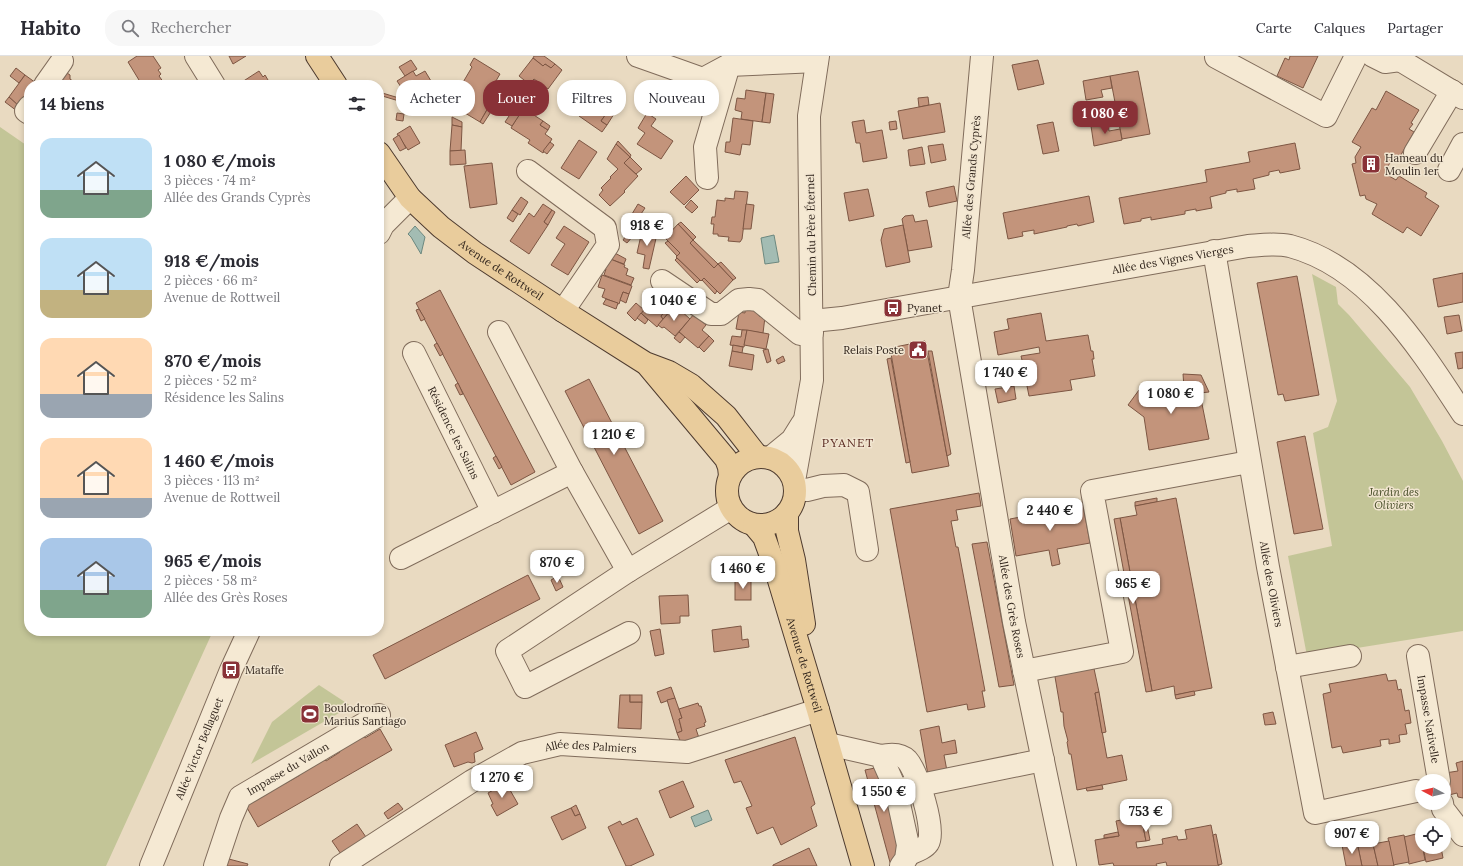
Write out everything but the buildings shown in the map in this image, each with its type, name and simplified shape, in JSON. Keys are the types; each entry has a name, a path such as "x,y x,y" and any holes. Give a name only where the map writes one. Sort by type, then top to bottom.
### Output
{"main road":[{"path":"317,56 333,80"},
{"name":"Avenue de Rottweil","path":"384,160 410,198 441,227 475,253 645,363 669,372 691,385 726,416 764,457"},
{"name":"Avenue de Rottweil","path":"645,363 726,458 730,476"},
{"path":"764,457 780,463 789,471 794,485 793,503 787,513 779,520 769,524 754,524 747,522 738,516 731,508 727,498 727,486 730,476 738,466 747,459 764,457"},
{"name":"Avenue de Rottweil","path":"787,513 787,531 794,560 818,710"},
{"name":"Avenue de Rottweil","path":"754,524 764,537 775,567 818,710"},
{"path":"818,710 863,866"}],"street":[{"path":"196,56 211,80"},
{"path":"638,56 703,80 729,65 818,58"},
{"name":"Allée des Grands Cyprès","path":"959,297 963,270 982,56"},
{"path":"1216,56 1326,116 1356,56"},
{"path":"1373,56 1385,62 1401,58 1458,94 1415,153"},
{"name":"Chemin du Père Éternel","path":"794,485 812,380 809,116 818,58"},
{"path":"48,80 62,60"},
{"path":"706,178 705,147 729,65"},
{"path":"1449,170 1463,144"},
{"path":"528,171 605,228 608,245 563,310"},
{"path":"384,224 410,198"},
{"name":"Allée des Vignes Vierges","path":"812,327 842,318 1248,246 1270,244 1289,246 1306,252 1348,273 1373,295 1403,328 1463,414"},
{"name":"Allée des Oliviers","path":"1214,252 1250,462 1315,813 1415,791"},
{"path":"662,282 711,314 721,314 739,300 758,300 800,334 812,327"},
{"name":"Allée des Grès Roses","path":"959,297 1014,622 1065,866"},
{"path":"499,332 572,472 628,571"},
{"name":"Résidence les Salins","path":"414,353 493,512"},
{"name":"Chemin du Père Éternel","path":"764,457 792,440 800,428 806,413"},
{"path":"1024,671 1122,652 1092,491 1250,462"},
{"path":"401,558 572,472"},
{"path":"794,485 807,490 823,486 844,485 858,492 868,550"},
{"path":"629,633 525,687 507,651 628,571 731,508"},
{"name":"Allée Victor Bellaguet","path":"151,866 246,636"},
{"path":"1287,667 1350,656"},
{"name":"Impasse Nativelle","path":"1418,656 1438,774"},
{"name":"Allée des Palmiers","path":"341,866 472,781 522,753 560,744 687,752 818,710"},
{"name":"Impasse du Vallon","path":"215,866 231,818 240,797 379,715"},
{"path":"828,744 881,756 899,755 907,760 919,785 931,828 930,836 925,846 904,860"},
{"path":"881,756 896,790 908,845 904,860"},
{"path":"896,790 1043,760"},
{"path":"1443,810 1463,835"}],"green space":[{"path":"0,127 24,144 24,636 211,636 106,866 0,866"},
{"name":"Jardin des Oliviers","path":"1312,274 1336,287 1338,304 1410,387 1442,441 1463,481 1463,631 1307,656 1288,556 1332,546 1313,433 1328,427 1337,401"},
{"name":"Boulodrome Marius Santiago","path":"319,685 351,706 251,764 272,722"}],"water":[{"path":"415,226 425,237 421,254 408,234"},
{"path":"774,235 779,262 765,264 761,238"},
{"path":"708,810 712,820 695,827 691,817"}],"place":[{"name":"Hameau du Moulin 1er","path":"1371,164"},
{"name":"Pyanet","path":"893,308"},
{"name":"Relais Poste","path":"918,350"},
{"name":"Mataffe","path":"231,670"},
{"name":"Boulodrome Marius Santiago","path":"310,714"}],"district":[{"name":"PYANET","path":"848,442"}]}
